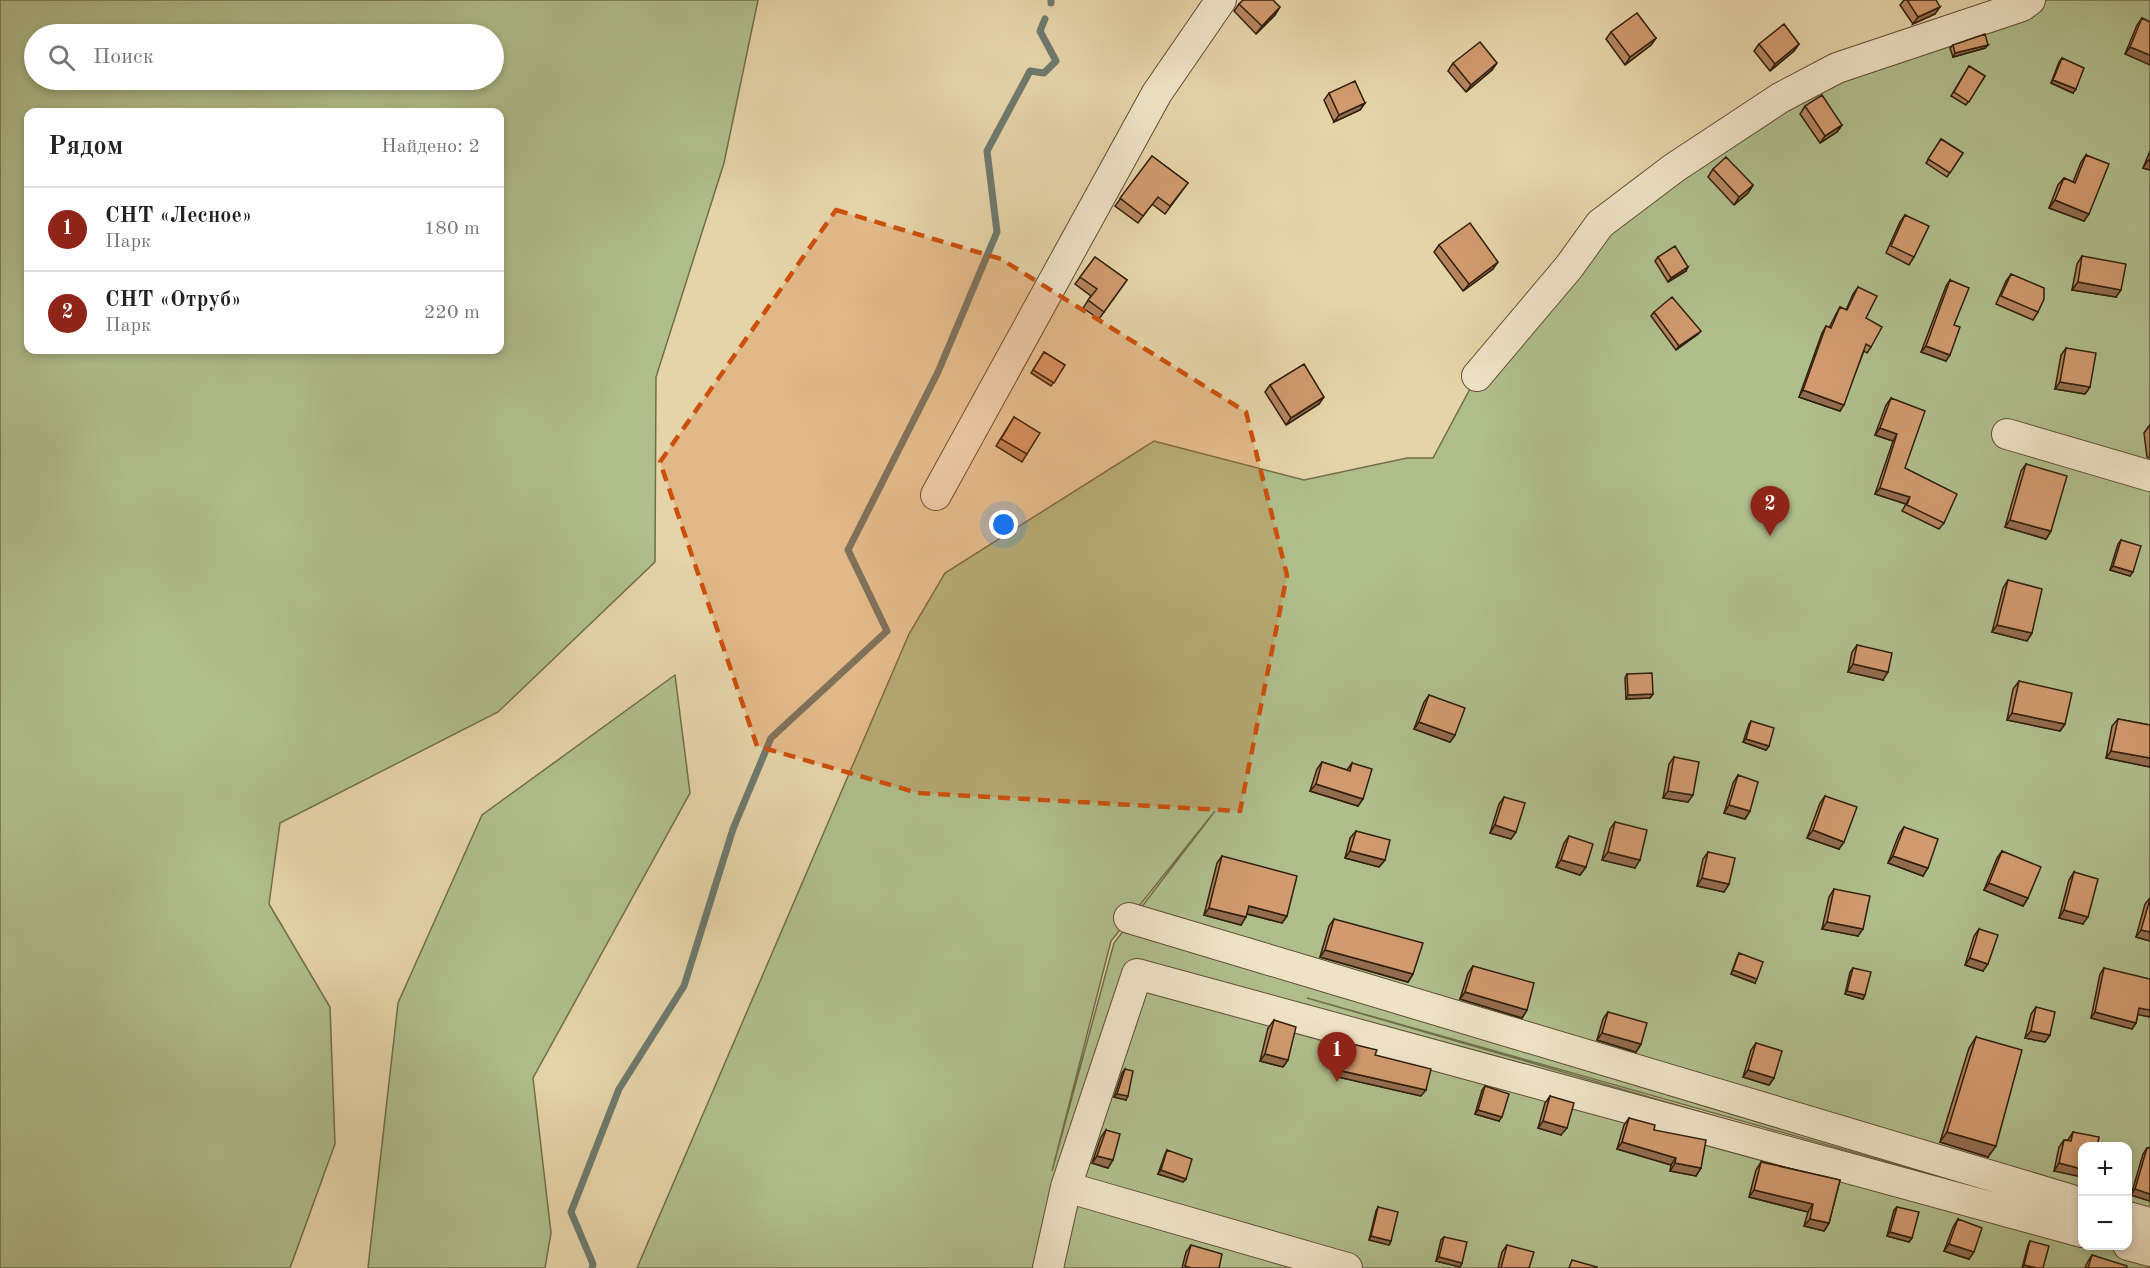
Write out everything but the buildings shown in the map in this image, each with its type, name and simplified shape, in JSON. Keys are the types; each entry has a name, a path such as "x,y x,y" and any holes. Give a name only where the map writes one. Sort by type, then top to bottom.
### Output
{"street":[{"path":"936,495 1157,93 1221,0"},
{"path":"1477,376 1569,267 1600,224 1674,168 1780,98 1837,68 2022,6 2030,0"},
{"path":"2007,434 2150,476"},
{"path":"1129,918 2078,1202"},
{"path":"1048,1268 1066,1187 1137,974 2078,1232"},
{"path":"1066,1187 1347,1268"},
{"path":"2132,1218 2150,1223"},
{"path":"2132,1246 2150,1251"}],"highlighted area":[{"path":"836,210 1001,259 1246,412 1287,575 1240,811 918,793 757,746 660,462"}],"green space":[{"path":"0,0 758,0 724,163 656,377 655,562 498,712 280,823 269,904 330,1007 335,1144 290,1268 0,1268"},
{"path":"2017,0 2150,0 2150,1237 2132,1231 2132,1142 2078,1142 2078,1216 1307,998 2078,1221 2078,1250 2132,1250 2132,1245 2150,1242 2150,1268 637,1268 909,634 945,573 1154,441 1304,480 1407,458 1433,458 1477,376 1569,267 1780,98","holes":["1215,811 1114,943 1052,1171 1111,941"]},
{"path":"675,675 690,793 533,1078 551,1233 545,1268 368,1268 398,1003 482,815"}],"waterway":[{"path":"592,1268 593,1264 571,1212 619,1089 684,986 733,829 771,738 887,631 848,550 938,372 997,232 987,151 1030,71 1044,73 1056,61 1040,31 1045,19"}],"place":[{"name":"СНТ «Отруб»","path":"1770,536"},
{"name":"СНТ «Лесное»","path":"1337,1082"}]}
